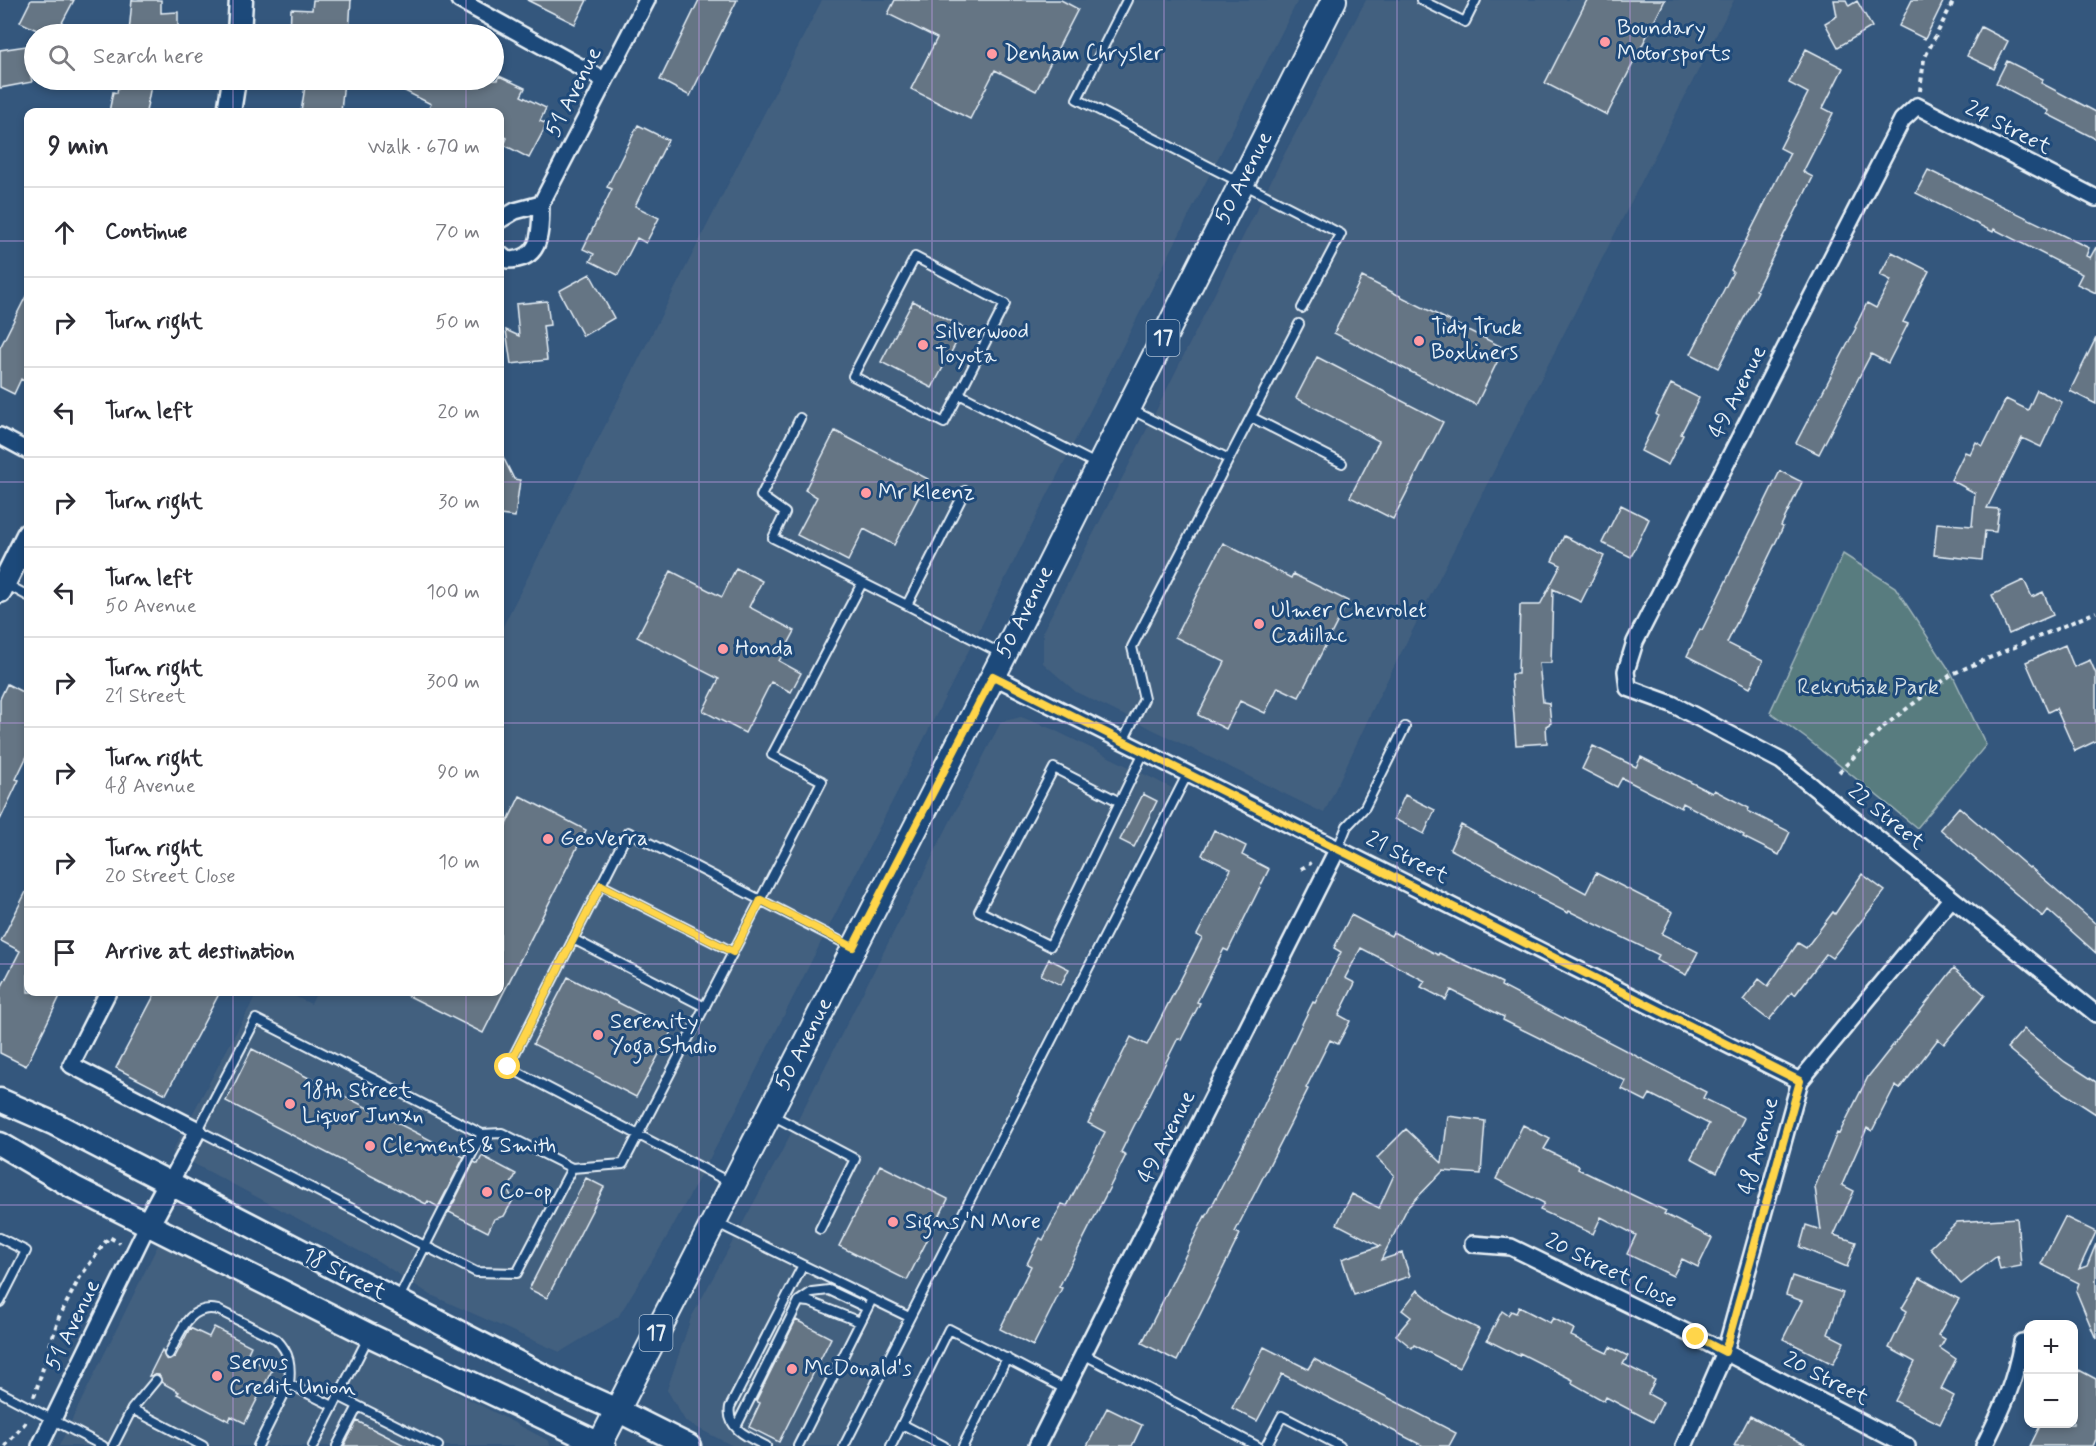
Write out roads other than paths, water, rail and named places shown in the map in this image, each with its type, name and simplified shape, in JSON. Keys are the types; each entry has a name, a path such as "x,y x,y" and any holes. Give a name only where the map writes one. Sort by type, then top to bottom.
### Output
{"main road":[{"name":"50 Avenue","path":"600,1445 1004,655 1334,0"}],"street":[{"path":"240,24 241,0"},
{"path":"459,0 502,24"},
{"name":"51 Avenue","path":"504,257 507,260 520,260 531,252 540,238 541,204 647,0"},
{"path":"504,25 604,80"},
{"path":"230,108 232,90"},
{"name":"49 Avenue","path":"1628,688 1626,670 1635,642 1902,120 1917,106"},
{"name":"24 Street","path":"1917,106 2096,198"},
{"path":"504,218 515,211 541,204"},
{"path":"0,436 24,449"},
{"path":"2,587 24,543"},
{"name":"21 Street","path":"993,676 1800,1081"},
{"name":"22 Street","path":"1628,688 1672,704 1781,760 2096,1014"},
{"name":"49 Avenue","path":"1036,1446 1338,848"},
{"name":"48 Avenue","path":"1684,1446 1725,1352 1800,1081 1951,899"},
{"path":"106,996 71,1065 198,1130 148,1224"},
{"name":"18 Street","path":"0,1100 55,1125 561,1385 689,1446"},
{"name":"18 Street","path":"0,1144 73,1187 369,1335 600,1445"},
{"name":"51 Avenue","path":"40,1446 148,1224"},
{"name":"20 Street Close","path":"1473,1244 1511,1247 1725,1352"},
{"path":"1984,1446 2007,1400 2022,1342"},
{"name":"20 Street","path":"1725,1352 1907,1446"}],"lane":[{"path":"1127,0 1077,99 1341,234 1302,309"},
{"path":"1421,0 1465,22 1476,0"},
{"path":"915,257 1005,304 959,394 944,423 854,376 915,257"},
{"path":"1123,741 1144,699 1132,647 1299,324"},
{"path":"959,394 1099,465"},
{"path":"1128,408 1229,459"},
{"path":"1251,417 1342,464"},
{"path":"800,418 761,496 785,513 773,538 1004,655"},
{"path":"907,605 965,491"},
{"path":"572,1168 517,1273 476,1272 198,1130 256,1019 482,1134 502,1133 572,1168 623,1164 822,781 772,755 862,583"},
{"path":"2,587 24,595"},
{"path":"1338,848 1347,826 1365,807 1405,727"},
{"path":"1120,802 1054,768 979,911 1050,946 1120,802 1144,752"},
{"path":"844,1446 1188,773"},
{"path":"732,1183 508,1067 573,939 628,832 853,947"},
{"path":"601,885 733,952"},
{"path":"573,939 705,1007"},
{"path":"768,1113 855,1159 820,1229"},
{"path":"398,1301 482,1134"},
{"path":"713,1221 909,1317"},
{"path":"0,1238 26,1251 0,1302"},
{"path":"766,1446 744,1435 731,1420 729,1413 732,1400 803,1265"},
{"path":"736,1427 799,1301 812,1292 829,1290 867,1308"},
{"path":"798,1446 872,1299"},
{"path":"799,1301 810,1302 860,1322"},
{"path":"170,1354 188,1318 196,1311 210,1308 276,1340 283,1346 291,1366 289,1384 258,1446"},
{"path":"891,1446 949,1329 1065,1389"},
{"path":"313,1446 369,1335"},
{"path":"1083,1354 1257,1446"},
{"path":"963,1446 1007,1358"},
{"path":"113,1446 132,1409 155,1382"},
{"path":"289,1384 333,1406"},
{"path":"0,1392 103,1446"},
{"path":"338,1396 438,1446"},
{"path":"337,1446 358,1406"},
{"path":"132,1409 204,1446"},
{"path":"1266,1446 1281,1416 1340,1446"},
{"path":"902,1424 944,1446"}],"place":[{"name":"Boundary Motorsports","path":"1605,42"},
{"name":"Denham Chrysler","path":"992,54"},
{"name":"Tidy Truck Boxliners","path":"1419,341"},
{"name":"Silverwood Toyota","path":"923,345"},
{"name":"Mr Kleenz","path":"866,493"},
{"name":"Ulmer Chevrolet Cadillac","path":"1259,624"},
{"name":"Honda","path":"723,649"},
{"name":"GeoVerra","path":"548,839"},
{"name":"Serenity Yoga Studio","path":"598,1035"},
{"name":"18th Street Liquor Junxn","path":"290,1104"},
{"name":"Clements & Smith","path":"370,1146"},
{"name":"Co-op","path":"487,1192"},
{"name":"Signs 'N More","path":"893,1222"},
{"name":"McDonald's","path":"792,1369"},
{"name":"Servus Credit Union","path":"217,1376"}],"park label":[{"name":"Rekrutiak Park","path":"1868,688"}]}
